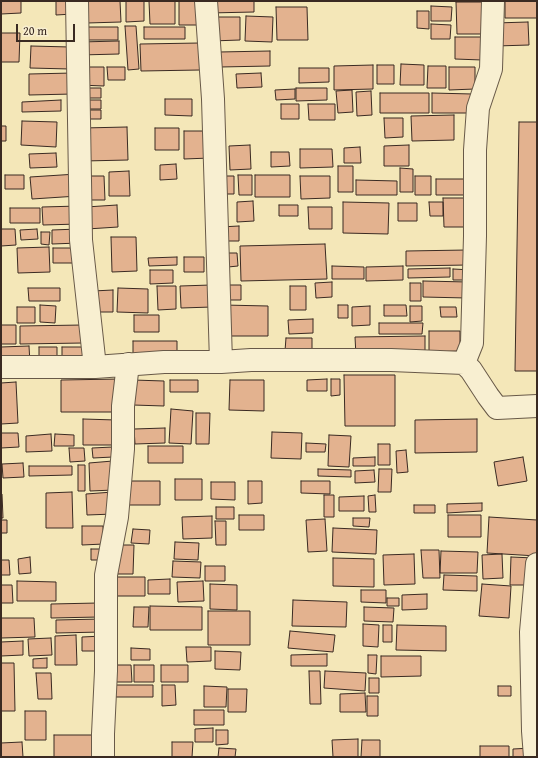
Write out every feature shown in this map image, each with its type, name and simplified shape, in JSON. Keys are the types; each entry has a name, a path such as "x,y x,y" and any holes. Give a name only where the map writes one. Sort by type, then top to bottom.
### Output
{"street":[{"path":"77,1 81,240 95,367"},
{"path":"206,1 213,99 221,362"},
{"path":"464,363 472,343 475,236 475,150 478,108 491,69 493,1"},
{"path":"1,367 95,367 164,362 221,362 251,360 391,360 464,363 471,370 497,408 537,406"},
{"path":"103,757 106,670 106,575 117,517 123,449 123,406 128,364"},
{"path":"535,757 531,632 537,564"}],"building":[{"path":"1,1 21,1 21,13 1,14"},
{"path":"56,1 72,1 73,14 56,15"},
{"path":"86,1 120,1 121,22 87,23"},
{"path":"126,1 144,1 144,21 126,22"},
{"path":"149,1 175,1 175,24 150,24"},
{"path":"179,1 202,1 202,25 179,25"},
{"path":"209,1 254,1 254,12 209,13"},
{"path":"505,1 537,1 537,18 505,18"},
{"path":"456,2 486,2 486,34 457,34"},
{"path":"431,6 452,7 451,21 431,21"},
{"path":"276,7 307,7 308,40 277,40"},
{"path":"417,11 429,11 429,29 417,28"},
{"path":"246,16 273,17 272,42 245,41"},
{"path":"211,17 240,17 240,40 211,41"},
{"path":"528,22 529,45 496,46 495,23"},
{"path":"431,24 451,25 450,39 431,39"},
{"path":"125,26 136,26 139,69 128,70"},
{"path":"86,27 118,27 118,40 86,40"},
{"path":"144,27 185,27 185,39 144,39"},
{"path":"1,33 20,33 19,62 1,62"},
{"path":"455,37 483,37 482,60 455,59"},
{"path":"119,41 119,54 80,55 80,42"},
{"path":"200,43 200,70 141,71 140,44"},
{"path":"31,46 70,47 70,69 30,68"},
{"path":"270,51 270,66 220,67 219,52"},
{"path":"401,64 424,65 424,85 400,85"},
{"path":"373,65 373,89 334,90 334,66"},
{"path":"377,65 394,65 394,84 377,84"},
{"path":"428,66 446,66 446,88 427,88"},
{"path":"80,67 104,67 104,86 79,85"},
{"path":"107,67 125,67 125,80 108,80"},
{"path":"449,67 475,67 475,89 449,90"},
{"path":"299,68 329,68 329,82 299,83"},
{"path":"73,73 73,94 29,95 29,74"},
{"path":"261,73 262,87 237,88 236,74"},
{"path":"80,88 101,88 101,98 80,98"},
{"path":"296,88 327,88 327,100 296,101"},
{"path":"295,89 295,99 276,100 275,90"},
{"path":"352,90 353,112 338,113 336,91"},
{"path":"371,91 372,115 357,116 356,92"},
{"path":"380,93 429,93 429,113 380,113"},
{"path":"432,93 472,94 472,113 432,113"},
{"path":"165,99 192,99 192,116 165,115"},
{"path":"61,100 61,111 22,112 22,102"},
{"path":"81,100 101,100 101,109 81,109"},
{"path":"281,104 299,104 299,119 281,119"},
{"path":"308,104 335,104 335,120 309,120"},
{"path":"83,110 101,110 101,119 83,119"},
{"path":"454,115 454,140 412,141 411,116"},
{"path":"384,118 403,118 403,137 385,138"},
{"path":"22,121 57,122 56,147 21,145"},
{"path":"519,122 537,122 537,371 515,371"},
{"path":"1,126 6,126 6,141 1,141"},
{"path":"127,127 128,160 84,161 83,128"},
{"path":"155,128 179,128 179,150 155,150"},
{"path":"184,131 210,131 210,158 184,159"},
{"path":"250,145 251,169 230,170 229,146"},
{"path":"409,145 409,166 384,166 384,146"},
{"path":"360,147 361,163 344,163 344,148"},
{"path":"300,149 332,149 333,167 300,168"},
{"path":"271,152 289,152 290,166 271,167"},
{"path":"56,153 57,167 30,168 29,154"},
{"path":"176,164 177,179 160,180 160,165"},
{"path":"338,166 353,166 353,192 338,192"},
{"path":"400,168 413,169 413,192 400,192"},
{"path":"129,171 130,196 109,196 109,172"},
{"path":"77,174 78,196 32,199 30,177"},
{"path":"5,175 24,175 24,189 5,189"},
{"path":"238,175 252,175 252,195 239,195"},
{"path":"255,175 290,175 290,197 255,197"},
{"path":"87,176 104,176 105,200 88,200"},
{"path":"218,176 234,176 234,194 219,194"},
{"path":"300,176 330,176 330,198 301,199"},
{"path":"415,176 431,176 431,195 415,195"},
{"path":"436,179 468,179 468,195 436,195"},
{"path":"356,180 397,181 397,195 356,195"},
{"path":"443,198 469,198 469,227 444,227"},
{"path":"253,201 254,221 237,222 237,202"},
{"path":"343,202 389,203 388,234 343,233"},
{"path":"429,202 443,202 443,216 430,216"},
{"path":"398,203 417,203 417,221 398,221"},
{"path":"117,205 118,227 87,229 86,207"},
{"path":"279,205 298,205 298,216 279,216"},
{"path":"79,206 79,224 43,225 42,207"},
{"path":"308,207 332,207 332,229 309,229"},
{"path":"10,208 40,208 40,223 10,223"},
{"path":"239,226 239,241 220,241 220,227"},
{"path":"1,229 15,229 16,245 1,246"},
{"path":"37,229 38,239 21,240 20,230"},
{"path":"78,229 79,243 52,244 52,230"},
{"path":"41,232 50,232 49,245 41,244"},
{"path":"111,237 136,237 137,271 112,272"},
{"path":"325,244 327,279 241,281 240,246"},
{"path":"49,247 50,272 18,273 17,248"},
{"path":"53,248 76,248 77,263 53,263"},
{"path":"467,250 468,265 406,266 406,251"},
{"path":"227,253 237,253 238,266 228,267"},
{"path":"177,257 177,265 149,266 148,258"},
{"path":"184,257 204,257 204,272 184,272"},
{"path":"332,266 364,267 364,279 332,279"},
{"path":"403,266 403,280 366,281 366,267"},
{"path":"450,268 450,277 408,278 408,269"},
{"path":"453,269 472,270 471,280 453,280"},
{"path":"150,270 173,270 173,283 150,284"},
{"path":"423,281 468,282 467,298 423,297"},
{"path":"332,282 332,297 316,298 315,283"},
{"path":"410,283 421,283 421,301 410,301"},
{"path":"211,285 212,307 181,308 180,286"},
{"path":"221,285 241,285 241,300 222,300"},
{"path":"157,286 176,286 176,309 158,310"},
{"path":"290,286 306,286 306,310 290,310"},
{"path":"28,288 60,288 60,301 29,301"},
{"path":"118,288 148,289 148,313 117,312"},
{"path":"113,290 113,312 93,312 93,291"},
{"path":"40,305 56,306 55,323 40,322"},
{"path":"223,305 268,306 268,336 222,336"},
{"path":"338,305 348,305 348,318 338,318"},
{"path":"384,305 406,305 407,316 384,316"},
{"path":"370,306 370,325 352,326 352,307"},
{"path":"410,306 422,306 422,321 410,322"},
{"path":"17,307 35,307 35,323 17,323"},
{"path":"440,307 456,307 457,317 441,317"},
{"path":"134,315 159,315 159,332 134,332"},
{"path":"313,319 313,333 289,334 288,320"},
{"path":"379,323 423,323 422,334 379,334"},
{"path":"1,325 16,325 16,344 1,344"},
{"path":"83,325 83,343 20,344 20,326"},
{"path":"429,331 460,331 460,351 429,352"},
{"path":"425,336 425,355 356,356 355,337"},
{"path":"286,338 312,338 312,351 285,351"},
{"path":"133,341 177,341 177,360 133,360"},
{"path":"29,346 30,363 1,364 1,347"},
{"path":"39,347 57,347 57,360 39,360"},
{"path":"62,347 84,347 84,364 62,364"},
{"path":"344,375 395,375 395,426 345,426"},
{"path":"120,379 121,412 61,412 61,380"},
{"path":"327,379 327,391 307,391 307,380"},
{"path":"331,379 340,379 340,395 331,396"},
{"path":"133,380 164,381 164,406 133,405"},
{"path":"170,380 198,380 198,392 170,392"},
{"path":"230,380 264,380 264,411 229,410"},
{"path":"16,382 18,423 1,424 1,383"},
{"path":"171,409 193,411 191,444 169,443"},
{"path":"196,413 210,413 209,444 196,444"},
{"path":"83,419 116,420 116,445 83,445"},
{"path":"477,419 477,452 415,453 415,420"},
{"path":"165,428 165,443 135,444 134,429"},
{"path":"272,432 302,433 301,459 271,458"},
{"path":"1,433 18,433 19,447 1,448"},
{"path":"51,434 52,451 26,452 26,436"},
{"path":"55,434 74,435 74,446 54,446"},
{"path":"329,435 351,436 349,467 328,466"},
{"path":"306,443 326,444 325,452 306,452"},
{"path":"378,444 390,444 390,465 378,465"},
{"path":"148,446 183,446 183,463 148,463"},
{"path":"113,447 113,457 93,458 92,448"},
{"path":"69,448 84,448 85,461 70,462"},
{"path":"406,450 408,472 397,473 396,451"},
{"path":"375,457 375,466 353,466 353,458"},
{"path":"523,457 527,481 498,486 494,462"},
{"path":"113,461 114,490 90,491 89,463"},
{"path":"23,463 24,477 3,478 2,464"},
{"path":"78,465 85,465 85,491 78,491"},
{"path":"29,466 72,466 72,475 29,476"},
{"path":"318,469 351,470 351,477 318,476"},
{"path":"379,469 392,469 391,492 378,492"},
{"path":"374,470 375,482 355,483 355,471"},
{"path":"175,479 202,479 202,500 175,500"},
{"path":"127,481 160,481 160,505 127,505"},
{"path":"248,481 262,481 262,503 248,504"},
{"path":"301,481 330,481 330,494 301,493"},
{"path":"211,482 235,482 235,500 211,499"},
{"path":"72,492 73,528 46,528 46,493"},
{"path":"113,492 114,514 87,515 86,494"},
{"path":"2,494 3,518 1,518"},
{"path":"324,495 334,495 334,517 324,517"},
{"path":"375,495 376,512 369,512 368,496"},
{"path":"364,496 364,511 339,511 339,497"},
{"path":"482,503 482,511 447,513 447,504"},
{"path":"414,505 435,505 435,513 414,513"},
{"path":"216,507 234,507 234,519 216,519"},
{"path":"239,515 264,515 264,530 239,530"},
{"path":"448,515 481,515 481,537 448,537"},
{"path":"212,516 212,538 183,539 182,517"},
{"path":"489,517 537,520 537,556 487,553"},
{"path":"353,518 370,518 369,527 353,526"},
{"path":"325,519 327,551 308,552 306,520"},
{"path":"1,520 7,520 7,533 1,533"},
{"path":"215,521 226,521 226,545 216,545"},
{"path":"82,526 103,526 104,544 82,545"},
{"path":"333,528 377,530 376,554 332,552"},
{"path":"133,529 150,530 149,544 131,543"},
{"path":"175,542 199,543 198,560 174,559"},
{"path":"115,545 134,545 133,574 114,574"},
{"path":"91,549 105,549 105,560 91,560"},
{"path":"421,550 439,550 440,578 423,578"},
{"path":"441,551 478,552 477,573 440,573"},
{"path":"414,554 415,584 384,585 383,555"},
{"path":"502,554 503,578 483,579 482,555"},
{"path":"30,557 31,573 19,574 18,559"},
{"path":"511,557 534,558 533,585 510,585"},
{"path":"333,558 374,559 374,587 333,586"},
{"path":"1,560 9,560 10,575 1,575"},
{"path":"173,561 201,562 200,578 172,577"},
{"path":"205,566 225,566 225,581 205,581"},
{"path":"444,575 477,576 477,591 443,590"},
{"path":"116,577 145,577 145,596 116,596"},
{"path":"170,579 170,594 148,594 148,580"},
{"path":"17,581 56,582 56,601 17,601"},
{"path":"203,581 204,601 178,602 177,582"},
{"path":"210,584 237,585 237,610 210,609"},
{"path":"482,584 511,586 509,618 479,616"},
{"path":"1,585 12,585 13,603 1,603"},
{"path":"361,590 386,590 386,603 361,602"},
{"path":"427,594 427,609 402,610 402,595"},
{"path":"387,598 399,598 399,606 387,606"},
{"path":"293,600 347,602 346,627 292,626"},
{"path":"98,603 99,617 51,618 51,604"},
{"path":"150,606 202,607 202,630 150,630"},
{"path":"134,607 149,607 148,627 133,627"},
{"path":"364,607 394,608 393,622 364,621"},
{"path":"208,611 250,611 250,645 208,645"},
{"path":"1,618 34,618 35,637 1,638"},
{"path":"102,619 102,632 56,633 56,620"},
{"path":"363,624 379,625 378,647 363,646"},
{"path":"383,625 392,625 392,642 383,642"},
{"path":"397,625 446,626 446,651 396,650"},
{"path":"290,631 335,635 333,652 288,648"},
{"path":"76,635 77,665 55,665 55,636"},
{"path":"103,636 103,651 82,651 82,637"},
{"path":"51,638 52,655 29,656 28,639"},
{"path":"23,641 23,655 1,656 1,642"},
{"path":"186,647 211,647 211,661 187,662"},
{"path":"131,648 150,649 150,660 131,660"},
{"path":"215,651 241,652 240,670 215,669"},
{"path":"327,654 327,666 291,666 291,655"},
{"path":"368,655 377,655 376,674 368,673"},
{"path":"381,656 421,656 421,676 381,677"},
{"path":"47,658 47,668 33,668 33,659"},
{"path":"1,663 14,663 15,711 1,711"},
{"path":"110,665 131,665 132,682 110,682"},
{"path":"134,665 154,665 154,682 134,682"},
{"path":"161,665 188,665 188,682 161,682"},
{"path":"309,671 320,671 321,704 310,704"},
{"path":"325,671 366,673 365,691 324,688"},
{"path":"36,673 51,673 52,699 38,699"},
{"path":"369,678 379,678 379,693 369,693"},
{"path":"114,685 153,685 153,697 114,697"},
{"path":"162,685 175,685 176,705 162,706"},
{"path":"204,686 227,687 226,707 204,707"},
{"path":"498,686 511,686 511,696 498,696"},
{"path":"228,689 247,689 246,712 228,712"},
{"path":"365,693 366,712 340,712 340,694"},
{"path":"367,696 378,696 378,716 367,716"},
{"path":"194,710 224,710 224,725 194,725"},
{"path":"25,711 46,711 46,740 25,740"},
{"path":"213,728 213,742 195,742 195,729"},
{"path":"216,730 228,730 228,744 216,745"},
{"path":"54,735 96,735 96,757 54,757"},
{"path":"358,739 358,757 333,757 332,740"},
{"path":"362,740 380,740 380,757 361,757"},
{"path":"22,742 23,757 1,757 1,743"},
{"path":"172,742 193,742 192,757 172,757"},
{"path":"480,746 509,746 509,757 480,757"},
{"path":"219,748 236,749 235,757 218,757"},
{"path":"532,748 532,757 513,757 513,749"}]}
